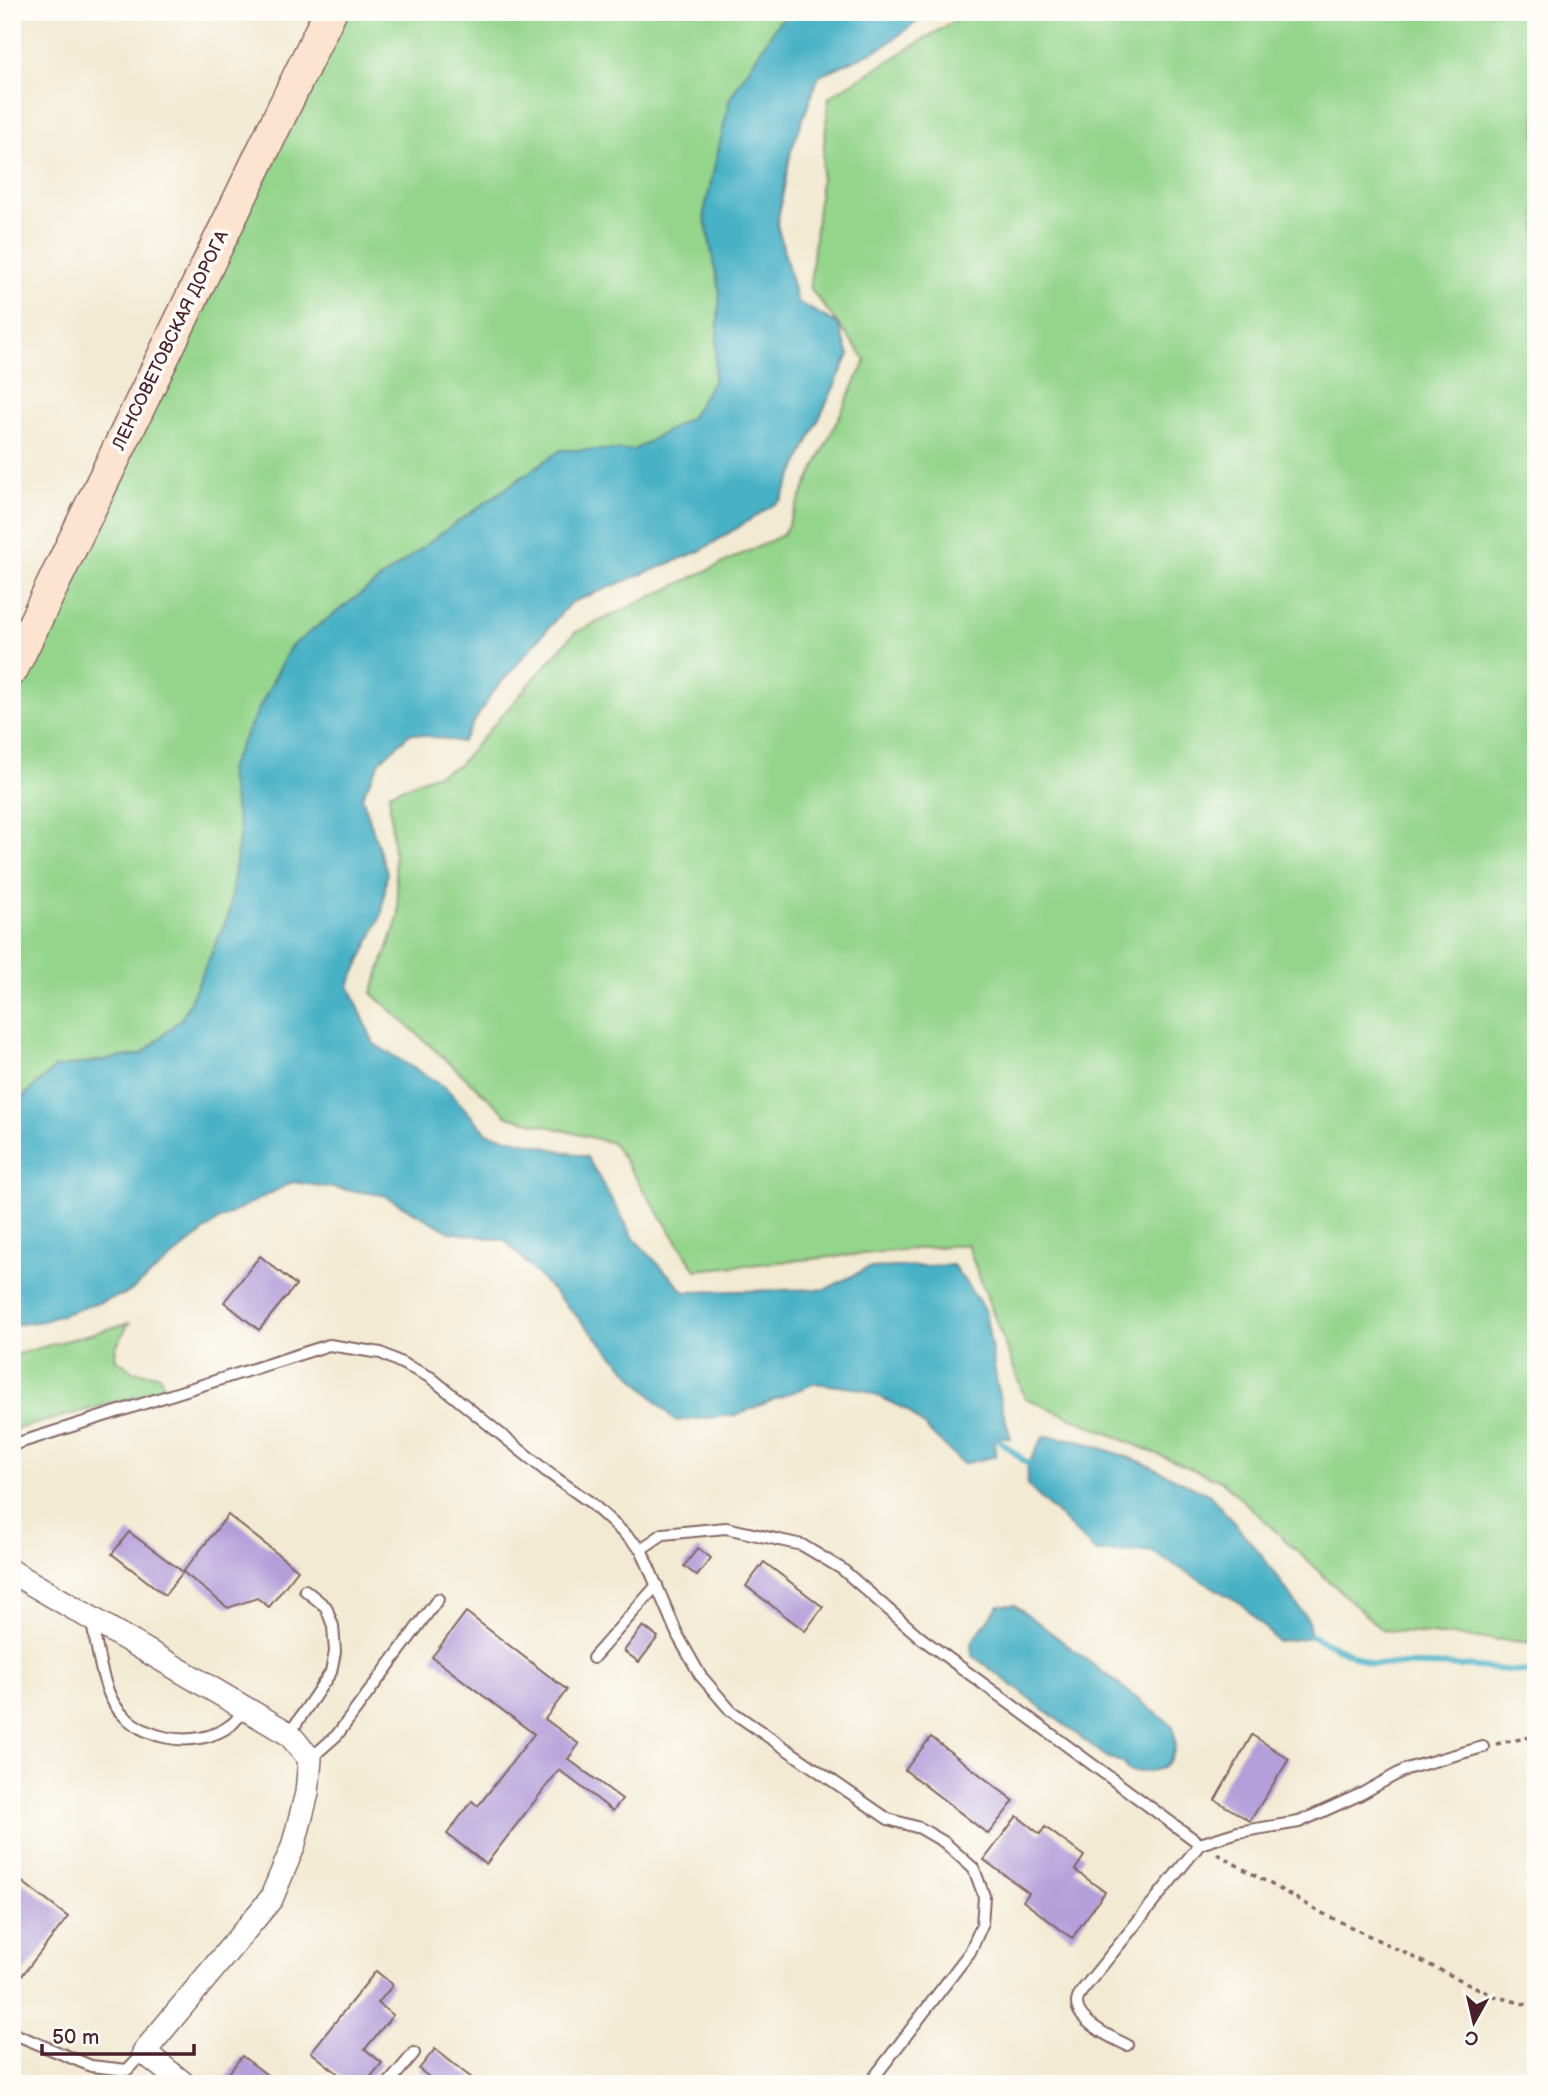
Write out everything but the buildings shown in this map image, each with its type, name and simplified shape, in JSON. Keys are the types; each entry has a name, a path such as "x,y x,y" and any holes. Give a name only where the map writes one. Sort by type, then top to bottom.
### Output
{"street":[{"name":"ЛЕНСОВЕТОВСКАЯ ДОРОГА","path":"12,669 330,12"},
{"path":"12,1572 289,1734 310,1759 307,1793 293,1847 271,1899 144,2052 184,2084"}],"lane":[{"path":"12,1446 329,1345 382,1353 421,1372 450,1393 545,1471 591,1503 641,1549 678,1636 700,1675 731,1711 888,1819 920,1828 944,1842 974,1869 984,1896 982,1925 970,1952 869,2084"},
{"path":"641,1549 663,1534 726,1528 802,1545 842,1569 921,1638 1200,1844"},
{"path":"593,1658 657,1586"},
{"path":"289,1734 331,1672 335,1652 333,1626 326,1607 305,1590"},
{"path":"310,1759 337,1735 438,1599"},
{"path":"91,1619 111,1699 128,1721 152,1734 183,1739 207,1737 232,1724 246,1708"},
{"path":"1127,2045 1100,2032 1081,2014 1077,2003 1081,1992 1200,1844 1238,1832 1299,1822 1362,1794 1406,1769 1483,1747"},
{"path":"13,2034 91,2066 127,2070 144,2052"},
{"path":"388,2084 414,2053"}],"path":[{"path":"1483,1747 1536,1736"},
{"path":"1200,1844 1324,1914 1494,1996 1536,2007"}],"green space":[{"path":"346,12 795,12 778,23 704,213 720,293 714,380 691,417 634,450 561,450 228,770 240,832 229,914 183,1017 142,1054 55,1068 12,1107 12,703 293,111"},
{"path":"969,12 1536,12 1536,1643 1382,1630 1223,1482 1025,1398 967,1244 696,1270 613,1143 508,1116 372,993 399,916 389,793 458,766 574,633 783,535 866,360 810,288 829,97"},
{"path":"129,1323 116,1347 115,1358 132,1371 159,1375 166,1389 12,1430 12,1353 18,1354"}],"water":[{"path":"795,12 930,12 883,47 819,76 791,151 777,224 797,302 838,324 849,355 781,500 700,551 570,603 491,694 462,742 411,733 381,760 362,796 387,873 382,914 349,985 374,1044 445,1087 487,1133 587,1157 635,1240 685,1292 826,1289 868,1268 953,1265 985,1310 999,1396 1011,1439 993,1434 996,1456 963,1464 907,1410 862,1389 815,1383 736,1415 675,1421 505,1240 450,1232 383,1195 292,1182 218,1220 128,1293 43,1321 12,1325 12,1107 55,1068 142,1054 183,1017 229,914 240,832 228,770 290,647 443,532 561,450 634,450 691,417 714,380 720,293 704,213 730,98 778,23"},
{"path":"1044,1436 1077,1440 1139,1461 1210,1495 1261,1554 1308,1620 1311,1637 1278,1642 1242,1604 1150,1551 1096,1552 1027,1485 1028,1464"},
{"path":"999,1605 1015,1605 1173,1726 1175,1749 1170,1761 1150,1771 1127,1770 1124,1763 1107,1757 972,1655 971,1643"}],"waterway":[{"path":"987,1430 1028,1464 1034,1465"},
{"path":"1307,1634 1372,1664 1467,1666 1536,1673"}]}
